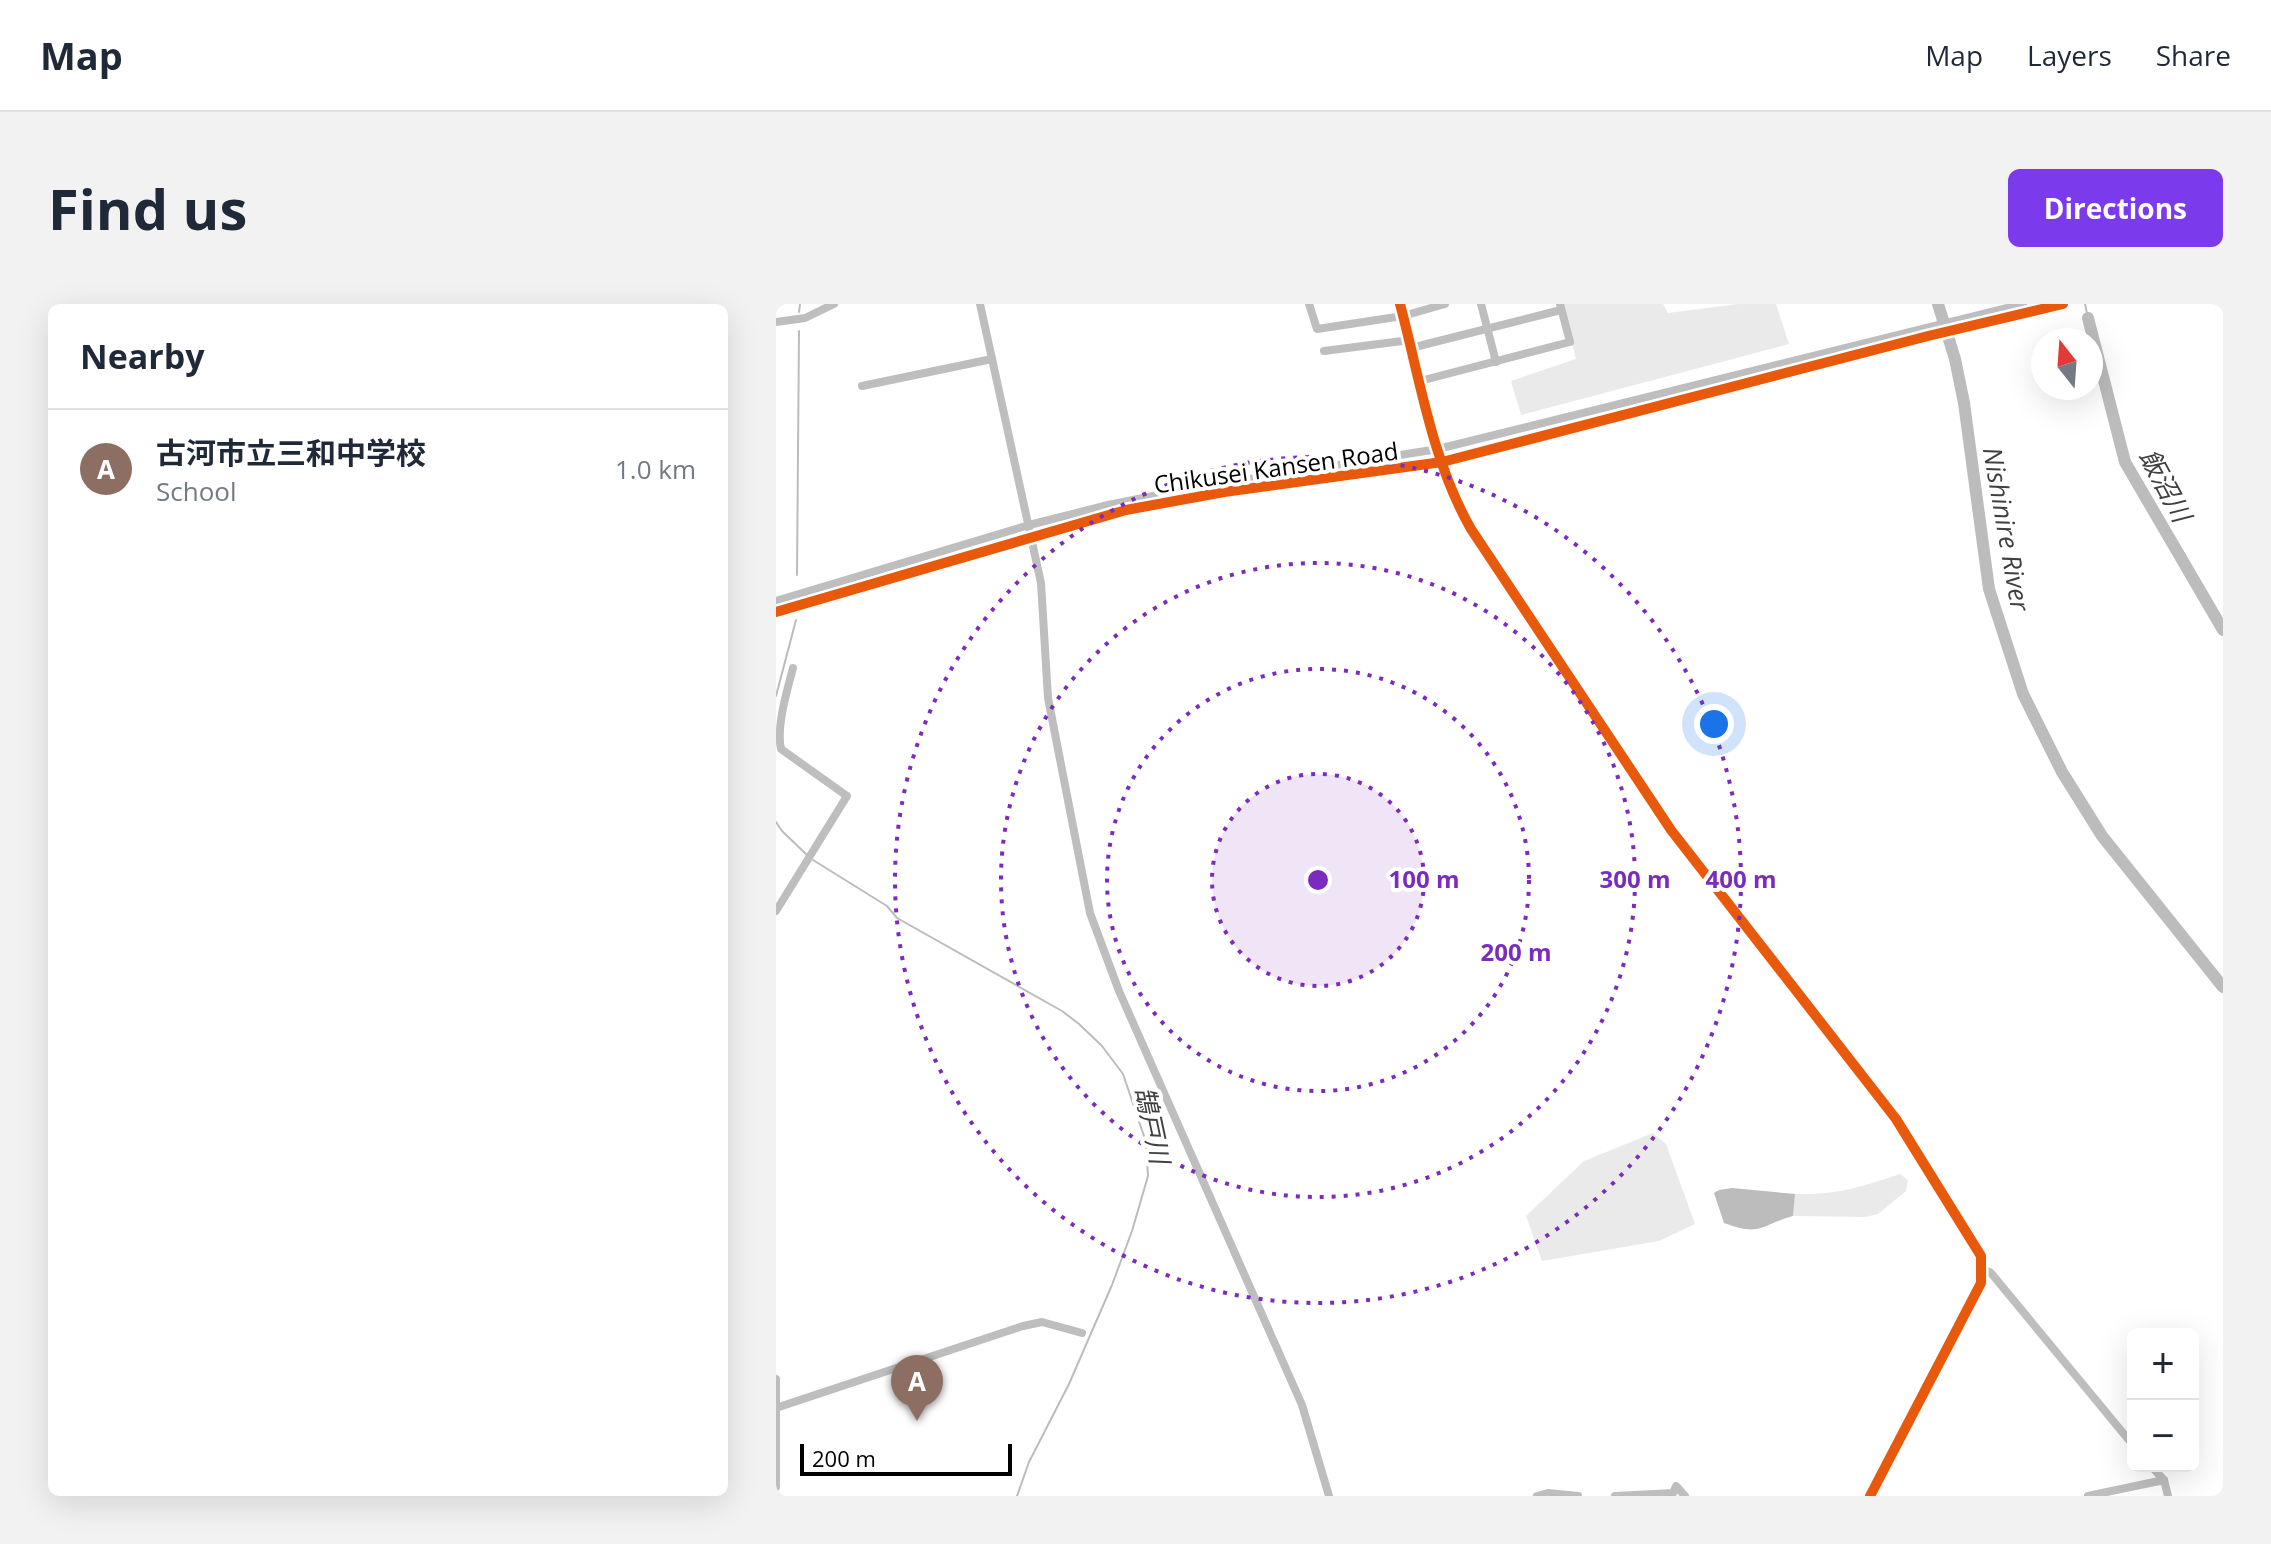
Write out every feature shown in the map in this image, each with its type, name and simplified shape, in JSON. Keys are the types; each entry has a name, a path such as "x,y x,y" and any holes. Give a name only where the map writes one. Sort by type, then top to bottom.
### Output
{"street":[{"path":"776,322 805,318 834,304"},
{"path":"980,304 1042,591 1048,698 1092,922 1119,991 1302,1405 1329,1496"},
{"path":"1309,304 1317,329 1403,316 1445,304"},
{"path":"1400,304 1442,462 1471,529 1618,752 1708,880 1896,1119 1981,1256 1981,1283 1870,1496"},
{"path":"1481,304 1496,362"},
{"name":"Chikusei Kansen Road","path":"776,612 1032,536 1167,502 1442,462 2023,304"},
{"name":"Chikusei Kansen Road","path":"1954,324 2063,304"},
{"path":"1324,351 1410,344 1486,328 1560,307 1570,342 1420,381"},
{"name":"Chikusei Kansen Road","path":"776,601 1029,525 1108,505 1193,488 1438,449 1926,332"},
{"path":"862,386 992,359"},
{"path":"776,911 847,796 781,749 777,742 778,724 793,668"},
{"path":"1982,1268 1991,1273 2127,1438"},
{"path":"777,1408 1023,1326 1042,1322 1082,1333"},
{"path":"776,1379 776,1487"},
{"path":"2157,1472 2164,1480 2168,1496"},
{"path":"2088,1496 2164,1480"},
{"path":"1615,1496 1673,1493 1676,1486 1685,1496"},
{"path":"1537,1496 1548,1493 1578,1496"}],"shaded area":[{"path":"1562,304 1663,304 1668,313 1738,304 1776,304 1789,344 1521,415 1511,381 1576,359"},
{"path":"1653,1133 1666,1144 1695,1224 1659,1241 1542,1261 1526,1216 1584,1161"},
{"path":"1900,1174 1908,1180 1906,1191 1878,1214 1865,1217 1793,1216 1795,1194 1849,1189"},
{"path":"1732,1188 1795,1194 1793,1216 1753,1229 1724,1223 1714,1193"}],"waterway":[{"name":"鵠戸川","path":"799,312 800,304"},
{"name":"Nishinire River","path":"1938,304 1955,359 1964,403 1989,589 2023,694 2062,772 2102,836 2223,987"},
{"name":"飯沼川","path":"2085,304 2088,318"},
{"name":"飯沼川","path":"2088,318 2125,462 2223,630"},
{"name":"鵠戸川","path":"797,575 799,331"},
{"name":"鵠戸川","path":"776,696 796,620"},
{"name":"鵠戸川","path":"776,822 808,856"},
{"name":"鵠戸川","path":"813,860 887,906 897,918 1062,1011 1079,1024 1102,1046 1123,1074 1146,1142 1148,1176 1132,1231 1112,1285 1069,1384 1029,1462 1017,1496"}],"cycle path":[{"path":"1400,304 1437,448 1446,476 1471,529 1671,830 1896,1119 1981,1256 1981,1283 1870,1496"},
{"path":"776,612 1126,510 1224,492 1442,462 2063,304"}],"place":[{"name":"古河市立三和中学校","path":"917,1421"}]}
